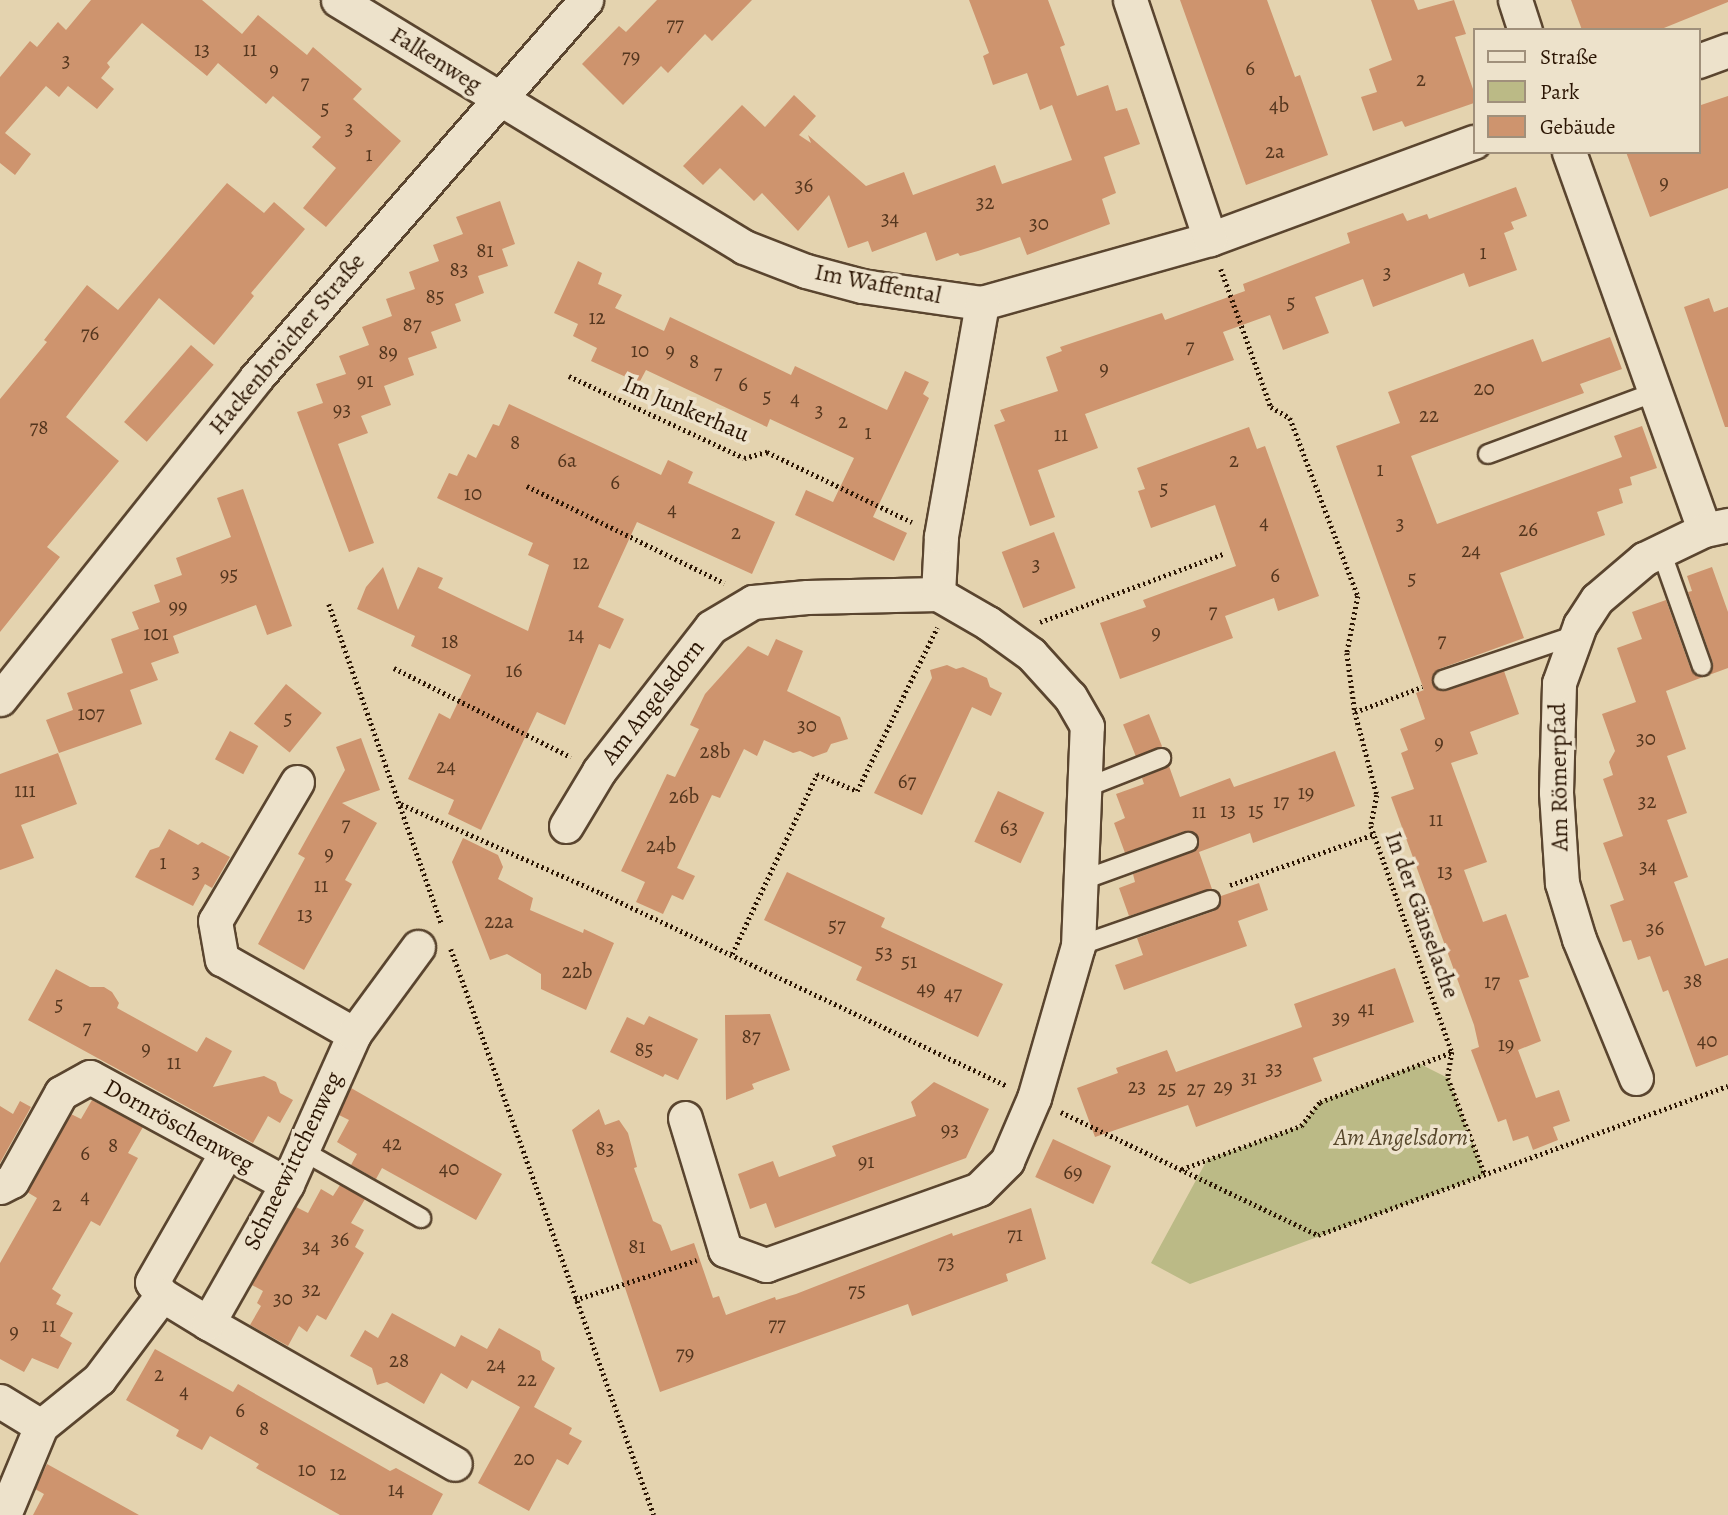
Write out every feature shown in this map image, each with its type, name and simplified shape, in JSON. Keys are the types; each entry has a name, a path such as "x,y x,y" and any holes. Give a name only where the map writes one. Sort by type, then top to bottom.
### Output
{"street":[{"name":"Falkenweg","path":"338,0 498,98"},
{"name":"Hackenbroicher Straße","path":"0,699 256,378 586,0"},
{"path":"1130,0 1210,239"},
{"path":"1515,0 1524,28"},
{"path":"1700,60 1728,50"},
{"name":"Im Waffental","path":"498,98 744,247 806,271 863,286 982,303 1210,239 1472,143"},
{"name":"Am Römerpfad","path":"1570,154 1656,392 1716,527 1644,559 1597,599 1576,635 1559,683 1556,792 1562,883 1579,939 1636,1078"},
{"path":"685,1118 725,1250 766,1265 979,1189 1007,1161 1034,1098 1079,946 1087,726 1070,697 1031,654 945,597 941,536 982,303"},
{"name":"Am Angelsdorn","path":"566,826 599,771 711,627 753,602 807,597 945,597"},
{"path":"297,782 215,921 222,959 354,1034"},
{"name":"Schneewittchenweg","path":"208,1323 287,1184 354,1034 437,941"},
{"name":"Dornröschenweg","path":"0,1187 12,1181 61,1093 90,1077 287,1184"},
{"path":"226,1153 152,1282 162,1295 208,1323 455,1464"},
{"path":"4,1515 41,1426 99,1379 162,1295"},
{"path":"0,1401 41,1426"}],"lane":[{"path":"1488,454 1656,392"},
{"path":"1661,551 1702,667"},
{"path":"1443,680 1576,635"},
{"path":"1084,788 1161,758"},
{"path":"1080,881 1188,842"},
{"path":"1079,946 1210,900"},
{"path":"303,1151 421,1218"}],"path":[{"name":"In der Gänselache","path":"1210,239 1271,407 1290,418 1358,596 1347,653 1355,712 1377,795 1371,826 1452,1052"},
{"name":"Im Junkerhau","path":"569,376 744,458 767,452 941,536"},
{"path":"527,486 761,601"},
{"path":"1004,635 1223,554"},
{"path":"732,954 817,774 857,791 945,597"},
{"path":"329,604 401,804 437,941 575,1300 654,1515"},
{"path":"394,668 599,771"},
{"path":"1355,712 1443,680"},
{"path":"401,804 732,954 1318,1236 1728,1086"},
{"path":"1210,900 1231,885 1375,834"},
{"path":"1182,1169 1301,1126 1320,1102 1452,1052 1448,1078 1485,1175"},
{"path":"575,1300 725,1250"}],"green space":[{"name":"Am Angelsdorn","path":"1420,1064 1448,1078 1485,1175 1190,1284 1151,1263 1207,1160 1301,1126 1320,1102"}],"building":[{"path":"91,0 202,0 242,34 258,15 307,55 313,47 362,89 353,99 401,141 326,227 303,208 336,168 312,147 321,137 273,96 266,104 218,63 207,76 142,23 107,63 110,67 101,78 114,89 97,109 68,86 59,97 46,86 5,133 31,154 15,175 0,163 0,77 30,41 37,47 58,22 66,30"},
{"path":"657,0 752,0 712,41 705,34 668,73 661,66 623,105 582,64 619,26 626,32"},
{"path":"969,0 1048,0 1065,45 1060,47 1077,96 1108,85 1116,111 1127,108 1140,144 1104,157 1116,193 1102,199 1110,224 1027,255 1020,237 936,261 926,232 872,252 868,241 848,248 829,195 798,231 762,193 754,201 720,168 703,185 683,166 742,105 765,127 794,95 816,116 799,135 811,143 808,135 866,186 904,172 913,195 995,165 1002,184 1072,160 1052,105 1040,110 1027,73 993,85 983,56 989,53"},
{"path":"1180,0 1267,0 1295,77 1300,75 1328,155 1246,185"},
{"path":"1371,0 1414,0 1418,10 1454,0 1466,34 1455,37 1472,86 1472,104 1405,127 1402,121 1373,131 1361,97 1377,92 1369,69 1392,60"},
{"path":"1571,0 1728,0 1664,28 1581,28"},
{"path":"1728,96 1728,188 1650,217 1627,154 1700,154 1700,105"},
{"path":"227,183 264,213 274,202 305,229 251,293 254,296 214,345 159,298 66,417 119,461 47,547 60,557 0,632 0,399 47,342 44,340 87,285 118,310"},
{"path":"1516,187 1527,216 1511,222 1514,229 1504,233 1517,270 1469,287 1464,273 1373,307 1363,279 1315,297 1329,333 1283,350 1270,315 1223,332 1234,360 1085,414 1098,448 1038,470 1055,517 1030,526 994,425 1005,421 1000,410 1058,391 1046,357 1062,351 1060,347 1162,313 1165,320 1245,291 1243,284 1350,243 1347,233 1403,213 1407,221 1427,214 1429,219"},
{"path":"500,201 515,244 502,249 508,266 478,276 484,293 455,304 461,321 431,332 437,348 408,358 414,375 384,386 391,405 361,416 368,433 338,444 374,543 349,552 297,412 323,403 316,384 346,374 339,356 369,345 362,327 392,316 386,299 415,289 409,272 439,261 433,245 463,234 456,217"},
{"path":"578,261 602,273 598,284 622,295 615,308 664,331 670,317 791,375 795,366 887,410 905,371 929,382 923,394 929,398 873,517 907,533 894,561 795,515 806,490 833,502 854,458 770,419 767,427 646,370 639,383 591,361 597,348 573,336 578,324 554,313"},
{"path":"1709,298 1714,312 1728,307 1728,427 1725,427 1684,307"},
{"path":"1610,337 1622,369 1580,384 1584,393 1411,456 1437,524 1622,457 1614,436 1642,426 1657,468 1630,477 1632,485 1619,489 1623,503 1597,512 1605,535 1500,573 1524,638 1439,669 1432,678 1435,688 1446,691 1504,671 1519,714 1470,732 1478,754 1451,763 1487,862 1464,870 1483,922 1506,914 1529,977 1519,980 1541,1041 1518,1050 1536,1098 1559,1090 1570,1121 1553,1127 1558,1140 1533,1150 1528,1136 1513,1141 1506,1119 1498,1122 1471,1050 1479,1047 1474,1025 1391,797 1414,789 1401,753 1408,750 1400,729 1425,719 1416,693 1424,690 1336,446 1400,423 1388,392 1533,339 1542,362"},
{"path":"191,345 214,365 147,442 124,422"},
{"path":"509,404 661,475 668,460 693,472 688,483 775,522 752,574 637,522 598,607 624,619 610,649 599,644 565,725 537,712 481,830 448,814 454,800 408,779 439,713 450,719 471,675 411,646 415,636 357,609 366,587 383,567 398,610 418,567 443,578 438,588 528,631 549,565 528,555 533,543 437,498 449,473 457,476 468,454 476,458 493,424 499,426"},
{"path":"1249,427 1257,449 1265,446 1319,596 1278,611 1274,598 1225,616 1233,638 1120,679 1100,623 1146,607 1143,600 1236,566 1215,505 1151,528 1138,491 1145,489 1137,468"},
{"path":"243,489 292,626 267,635 256,605 173,636 179,653 151,663 158,680 130,690 142,724 59,753 46,720 73,710 67,693 123,673 111,639 139,629 132,612 160,602 154,585 182,575 176,558 231,537 217,498"},
{"path":"1054,532 1076,588 1023,608 1002,552"},
{"path":"1712,567 1728,612 1728,668 1709,675 1713,663 1688,592 1692,591 1687,576"},
{"path":"1666,600 1691,670 1703,677 1666,691 1686,749 1667,756 1687,813 1667,820 1688,877 1674,882 1705,966 1728,958 1728,1055 1696,1067 1668,990 1663,992 1650,956 1638,960 1631,940 1623,942 1610,905 1624,900 1603,843 1623,836 1603,779 1613,775 1609,762 1615,751 1602,714 1636,702 1617,648 1642,639 1632,612"},
{"path":"776,639 803,651 787,691 840,717 848,739 831,744 827,752 813,757 800,751 793,753 764,740 757,756 744,749 720,798 712,795 677,868 695,876 683,900 672,895 663,914 636,902 645,882 621,871 667,774 675,777 699,729 690,725 705,694 748,646 768,656"},
{"path":"947,665 956,669 963,667 987,678 990,687 1002,693 991,716 972,707 922,815 874,793 932,678 930,670"},
{"path":"286,684 322,713 290,753 254,724"},
{"path":"1149,714 1162,746 1136,757 1123,724"},
{"path":"230,731 258,746 243,774 215,759"},
{"path":"361,738 380,790 342,803 377,823 345,880 352,884 304,970 258,944 305,858 298,854 345,770 336,747"},
{"path":"1335,751 1355,806 1253,843 1250,833 1199,852 1212,889 1129,916 1119,888 1135,882 1133,874 1192,852 1199,845 1199,839 1195,833 1185,831 1125,853 1114,823 1125,818 1116,794 1144,784 1142,778 1169,766 1180,797 1230,778 1234,787"},
{"path":"58,753 77,804 21,825 34,858 0,870 0,774"},
{"path":"998,791 1044,813 1021,863 974,842"},
{"path":"169,829 198,845 202,842 230,857 212,888 205,884 193,906 135,877 150,850 159,847"},
{"path":"463,838 498,855 503,867 498,879 533,898 530,910 614,943 586,1010 541,989 541,974 507,954 490,960 452,862"},
{"path":"787,872 885,918 881,927 1003,984 978,1037 856,980 862,967 764,920"},
{"path":"1259,883 1268,910 1238,921 1247,946 1124,990 1115,965 1143,955 1137,938 1214,911 1221,903 1221,896"},
{"path":"1395,968 1414,1022 1313,1058 1322,1081 1196,1127 1188,1105 1095,1137 1077,1088 1118,1073 1116,1068 1167,1050 1176,1072 1302,1027 1294,1004"},
{"path":"56,969 90,987 104,987 112,992 119,1003 117,1008 197,1052 206,1037 232,1051 213,1087 264,1076 276,1082 280,1093 293,1100 280,1123 268,1116 253,1143 28,1020"},
{"path":"770,1014 790,1070 752,1084 754,1089 726,1100 725,1015"},
{"path":"649,1016 698,1039 678,1080 665,1074 663,1077 610,1052 627,1017 644,1025"},
{"path":"934,1082 989,1109 966,1158 775,1228 766,1203 750,1209 738,1174 773,1161 779,1177 836,1156 832,1146 916,1116 911,1102"},
{"path":"351,1088 502,1174 476,1220 382,1168 376,1179 351,1165 357,1154 337,1142 349,1120 339,1115"},
{"path":"92,1100 143,1127 128,1153 138,1158 100,1226 91,1221 52,1289 61,1295 56,1304 73,1313 60,1336 72,1343 58,1369 32,1358 24,1372 0,1359 0,1263 37,1198 27,1192 71,1114 81,1119"},
{"path":"20,1101 31,1107 0,1163 0,1106 13,1114"},
{"path":"599,1109 605,1125 619,1120 628,1133 637,1167 634,1168 653,1221 661,1225 671,1251 694,1243 713,1298 719,1296 726,1315 775,1297 776,1300 796,1294 952,1233 953,1236 1031,1208 1046,1259 1006,1274 1008,1281 912,1316 908,1304 660,1392 572,1130"},
{"path":"1053,1139 1111,1166 1093,1204 1035,1177"},
{"path":"340,1185 365,1199 351,1223 364,1230 355,1247 364,1253 326,1320 317,1315 307,1332 299,1326 288,1346 250,1325 261,1306 257,1303 263,1291 252,1285 296,1207 308,1213 321,1189 333,1196"},
{"path":"392,1313 455,1347 461,1335 487,1349 499,1328 540,1351 542,1360 555,1368 534,1407 572,1428 569,1434 582,1441 568,1465 557,1459 529,1511 478,1483 520,1407 472,1380 467,1389 441,1373 424,1404 387,1382 377,1385 372,1368 350,1356 365,1330 378,1338"},
{"path":"155,1349 233,1392 238,1384 390,1471 396,1468 443,1494 432,1515 340,1515 256,1468 259,1464 210,1436 202,1450 176,1436 179,1430 126,1400"},
{"path":"47,1464 139,1515 33,1515 44,1494 35,1489"}]}
